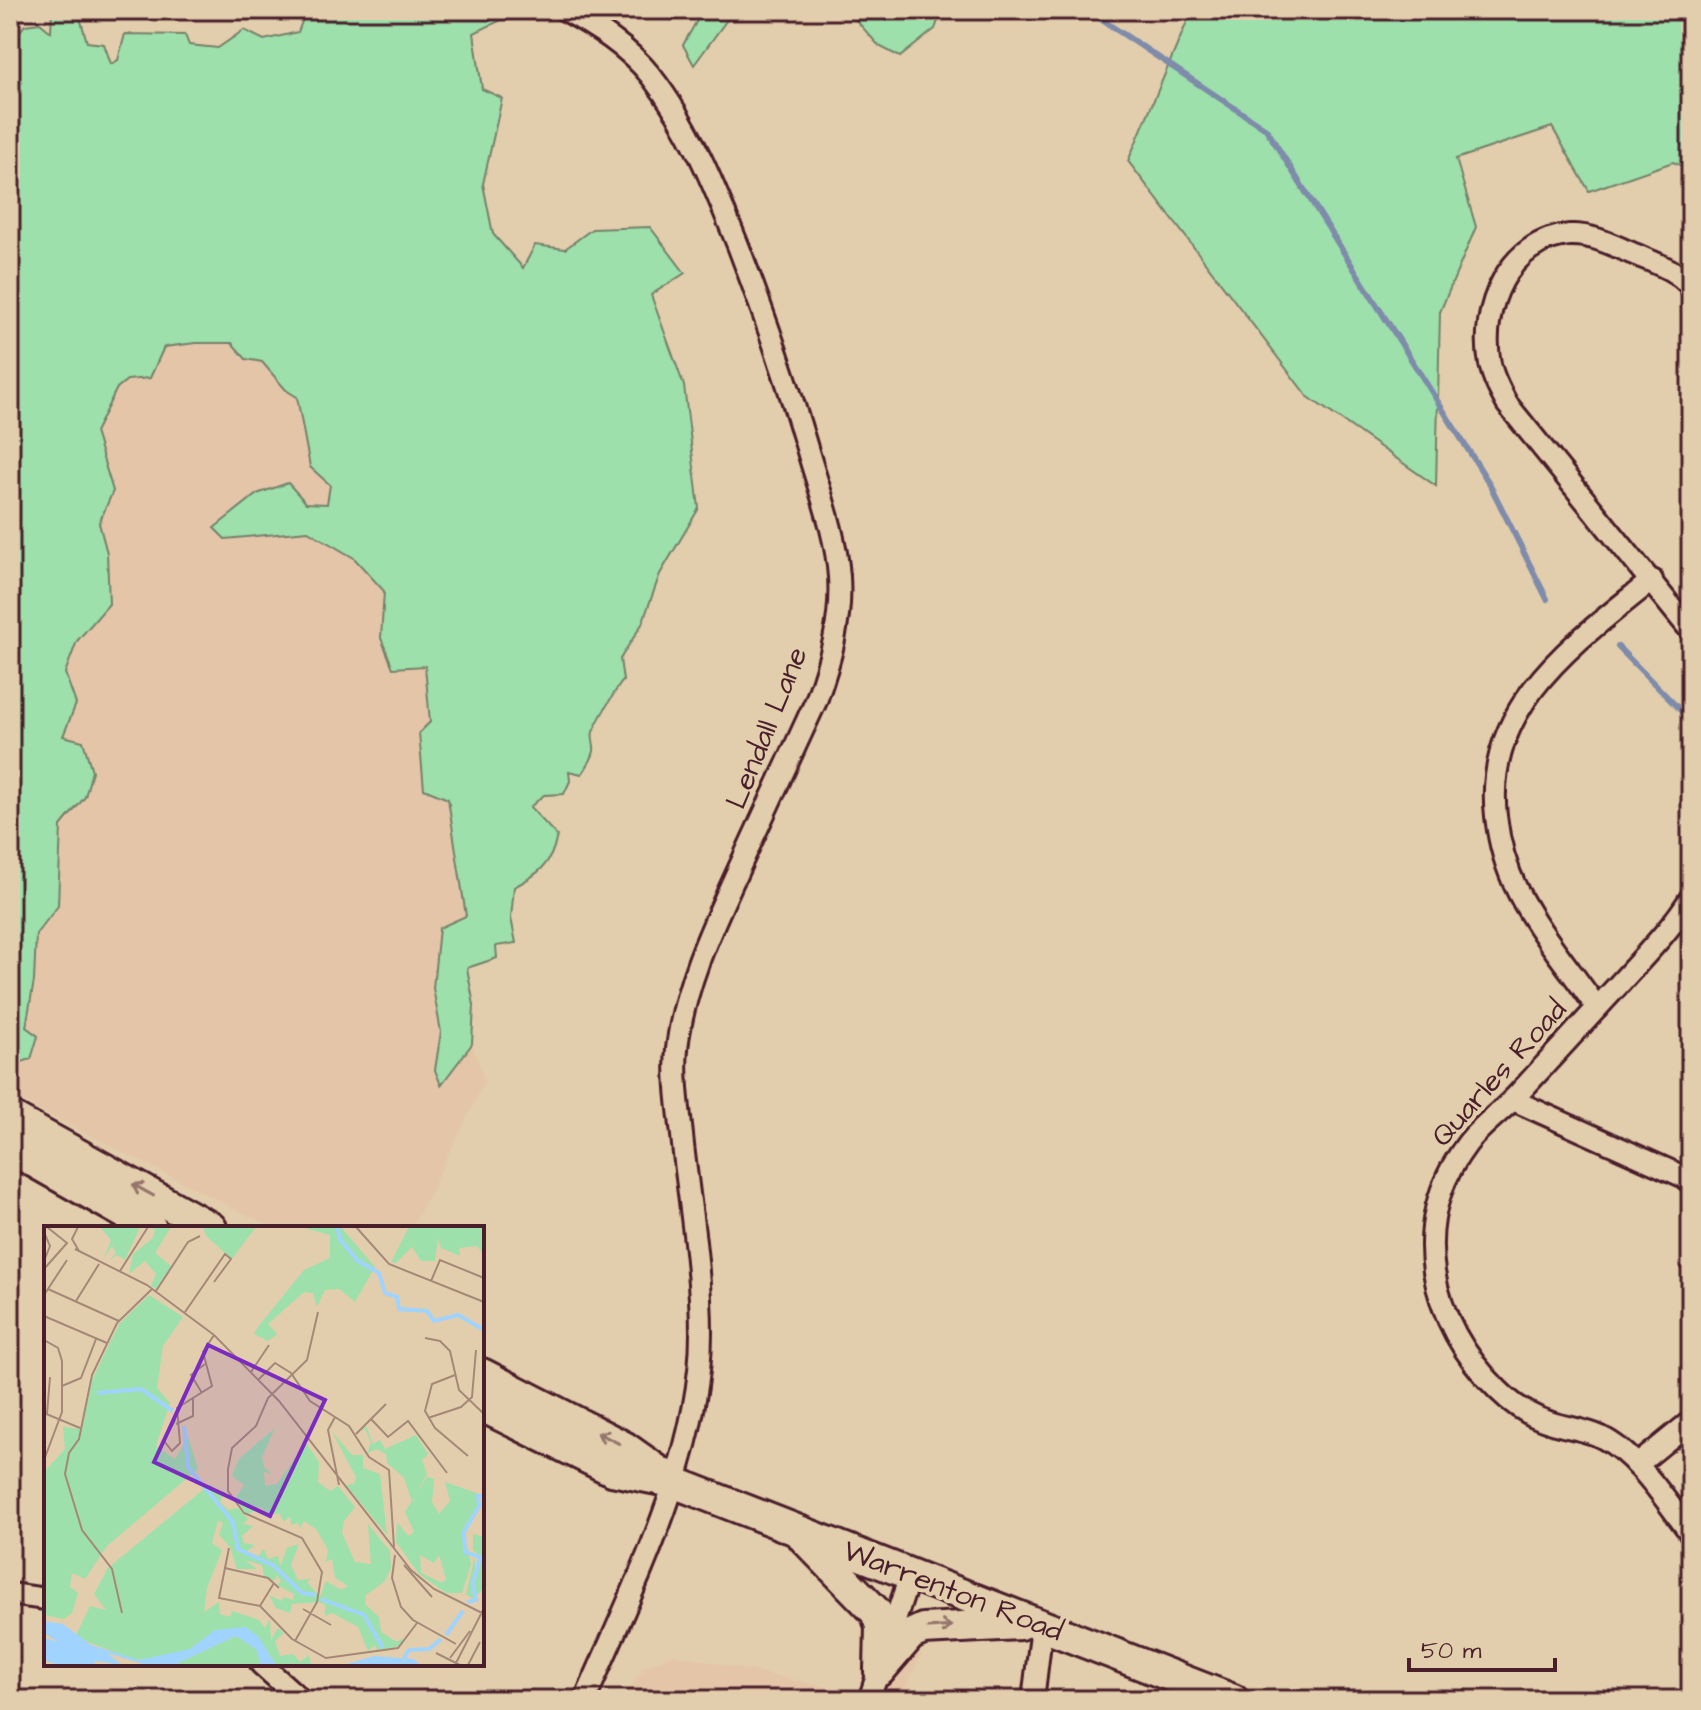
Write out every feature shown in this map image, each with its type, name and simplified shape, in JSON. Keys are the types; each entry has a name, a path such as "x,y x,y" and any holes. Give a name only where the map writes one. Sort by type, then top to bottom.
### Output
{"main road":[{"path":"10,1117 207,1226"},
{"path":"10,1148 147,1226"},
{"name":"Warrenton Road","path":"484,1375 624,1447 673,1482"},
{"name":"Warrenton Road","path":"484,1407 612,1470 673,1482 1233,1700"},
{"path":"797,1531 876,1612 881,1626 880,1670"},
{"path":"880,1670 910,1635 923,1629 1039,1625"}],"street":[{"name":"Lendall Lane","path":"565,10 620,45 648,72 668,99 693,143 720,199 781,361 834,540 839,578 836,633 829,665 816,701 708,935 684,1008 677,1049 676,1084 698,1269 701,1333 693,1412 651,1546 585,1700"},
{"path":"1688,620 1507,404 1490,364 1488,341 1490,317 1508,270 1532,248 1552,239 1570,235 1588,236 1670,269 1691,287"},
{"path":"1597,1008 1531,914 1512,878 1498,833 1494,803 1495,776 1501,748 1513,717 1525,698 1577,641 1652,580"},
{"name":"Quarles Road","path":"1691,897 1677,920 1597,1008 1513,1100 1468,1142 1441,1192 1432,1225 1435,1279 1441,1303 1465,1352 1507,1398 1527,1412 1549,1422 1602,1437 1620,1449 1637,1465 1691,1534"},
{"path":"1513,1100 1682,1176 1691,1183"},
{"path":"1637,1465 1691,1421"},
{"path":"869,1700 910,1575"},
{"path":"10,1594 44,1599"},
{"path":"1033,1700 1039,1625"},
{"path":"263,1666 301,1700"}],"shaded area":[{"path":"232,343 246,359 262,361 286,390 297,397 310,467 330,485 328,504 306,503 225,539 308,531 354,558 384,591 381,638 425,666 430,722 448,799 466,916 433,988 441,1032 435,1070 441,1085 472,1044 485,1081 413,1226 269,1226 10,1095 10,1070 16,1064 34,981 36,934 58,906 61,825 85,797 62,737 75,704 65,673 77,641 109,604 107,553 99,523 113,491 95,432 117,388 127,380 150,378 164,347"},
{"path":"868,1651 922,1654 899,1700 866,1700"},
{"path":"674,1654 837,1689 835,1700 621,1700 645,1667"}],"green space":[{"path":"52,10 81,10 79,14 87,42 104,44 111,64 118,60 125,34 185,35 189,45 218,48 244,30 264,40 298,32 304,10 522,10 474,33 482,89 502,98 483,184 493,234 523,268 535,245 565,249 592,229 650,227 685,273 651,295 684,386 699,508 660,574 642,624 620,659 623,681 593,732 594,751 589,763 582,774 569,771 570,781 564,794 544,795 530,807 557,836 554,846 543,868 514,887 511,918 516,943 496,946 497,958 467,968 474,1005 472,1044 441,1085 435,1070 441,1032 433,988 439,928 466,916 448,799 424,789 419,733 430,722 425,666 393,668 381,638 384,591 354,558 308,531 225,539 214,528 257,494 288,483 306,503 327,504 330,485 310,467 297,397 286,390 262,362 246,359 232,343 164,347 150,378 127,380 117,388 95,432 113,491 99,523 107,553 109,604 77,641 65,673 76,704 63,736 83,741 92,771 85,797 61,826 58,906 36,934 34,981 26,1027 38,1036 31,1059 16,1064 10,1070 10,43 25,25 40,23 51,32"},
{"path":"703,10 734,10 694,65 683,45"},
{"path":"847,10 942,10 935,29 900,57 879,46"},
{"path":"1192,10 1691,10 1691,170 1673,162 1589,191 1552,127 1456,159 1476,227 1440,312 1436,486 1307,396 1128,161"}],"waterway":[{"path":"1087,10 1266,129 1489,483 1547,599"},
{"path":"1618,647 1691,721"}]}
